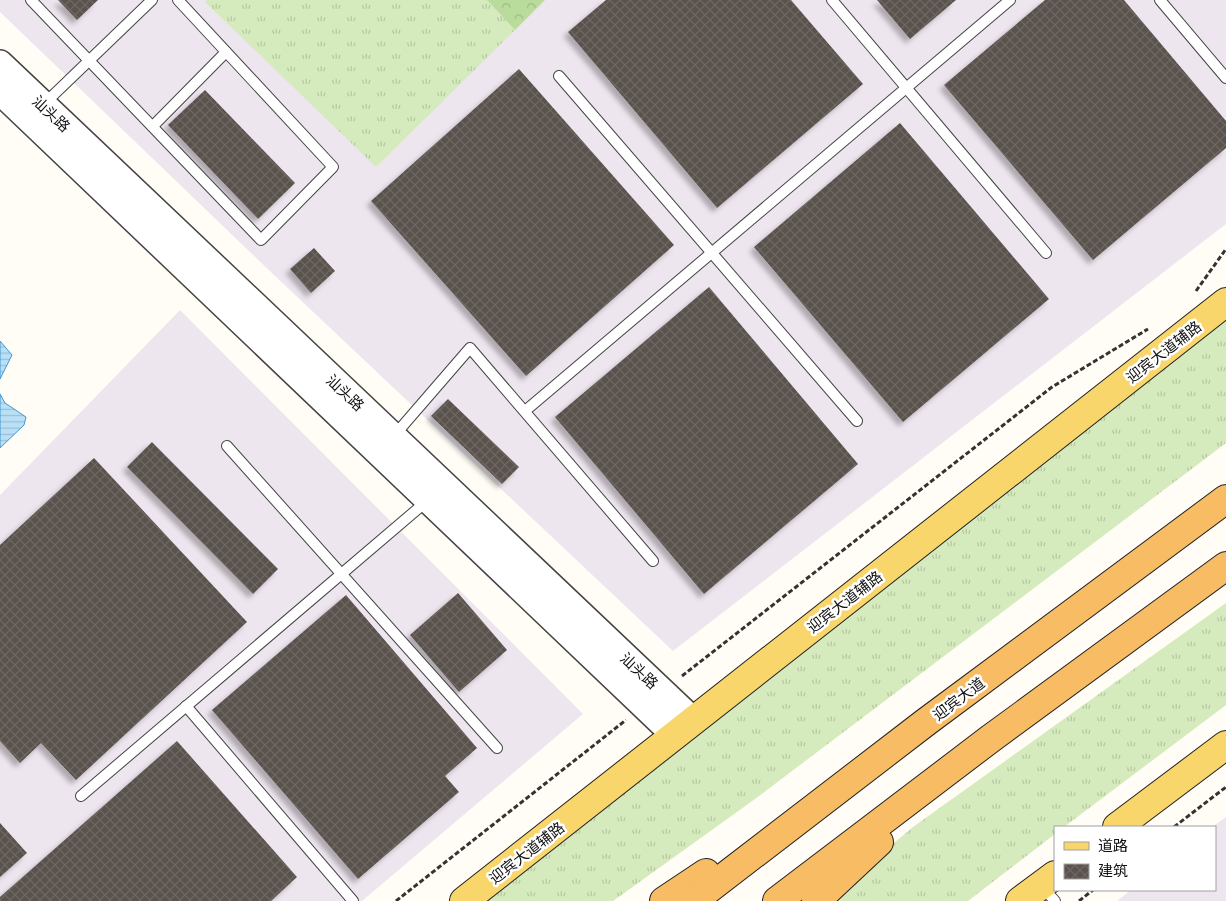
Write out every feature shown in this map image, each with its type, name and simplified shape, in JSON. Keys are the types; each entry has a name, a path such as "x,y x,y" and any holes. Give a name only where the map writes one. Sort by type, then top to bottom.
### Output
{"highway":[{"name":"迎宾大道","path":"693,901 926,722 1226,499"},
{"path":"776,901 990,738 1226,566"},
{"path":"664,901 926,722"},
{"path":"816,901 990,738"}],"main road":[{"name":"迎宾大道辅路","path":"464,901 1226,302"},
{"path":"1118,826 1226,745"}],"street":[{"name":"汕头路","path":"0,63 36,112 683,727"},
{"name":"汕头路","path":"0,92 36,112"}],"lane":[{"path":"31,0 261,240 334,167 178,0"},
{"path":"36,112 152,0"},
{"path":"832,0 1046,253"},
{"path":"525,411 1010,0"},
{"path":"1160,0 1226,78"},
{"path":"153,126 226,52"},
{"path":"559,76 857,421"},
{"path":"386,444 470,348 652,561"},
{"path":"227,446 497,748"},
{"path":"81,796 436,492"},
{"path":"186,706 353,901"}],"path":[{"path":"1191,295 1198,289 1226,249"},
{"path":"396,901 1052,387 1154,325"},
{"path":"1175,826 1226,788"},
{"path":"1078,901 1092,891"}],"shaded area":[{"path":"0,0 1226,0 1226,224 673,651 275,276 0,12"},
{"path":"180,310 583,714 362,901 0,901 0,495"},
{"path":"1226,817 1226,901 1117,901 1130,891 1216,891 1216,826 1213,826"}],"green space":[{"path":"207,0 487,0 515,30 376,167 205,2"},
{"path":"487,0 545,0 515,30"},
{"path":"1226,317 1226,443 755,799 613,901 482,901"},
{"path":"1226,603 1226,705 1065,826 1054,826 1054,835 968,901 825,901 913,827"}],"water":[{"path":"0,341 12,355 0,379"},
{"path":"0,394 5,403 26,417 24,425 0,448"}],"building":[{"path":"58,0 98,0 77,20"},
{"path":"606,0 791,0 863,84 717,208 568,32"},
{"path":"877,0 956,0 910,39"},
{"path":"1045,0 1124,0 1226,121 1226,148 1093,260 944,85"},
{"path":"519,69 674,245 526,376 371,201"},
{"path":"205,90 295,183 258,219 168,125"},
{"path":"900,123 1049,299 903,422 754,247"},
{"path":"314,248 335,271 311,293 290,269"},
{"path":"709,287 858,464 704,594 555,417"},
{"path":"448,399 519,467 502,484 431,416"},
{"path":"152,442 278,569 253,594 127,467"},
{"path":"94,458 247,622 76,780 41,743 20,763 0,741 0,545"},
{"path":"458,593 507,650 459,692 410,635"},
{"path":"346,595 477,748 445,776 459,792 358,879 212,710"},
{"path":"177,741 297,877 271,901 0,901 0,897"},
{"path":"0,823 27,853 0,877"}]}
